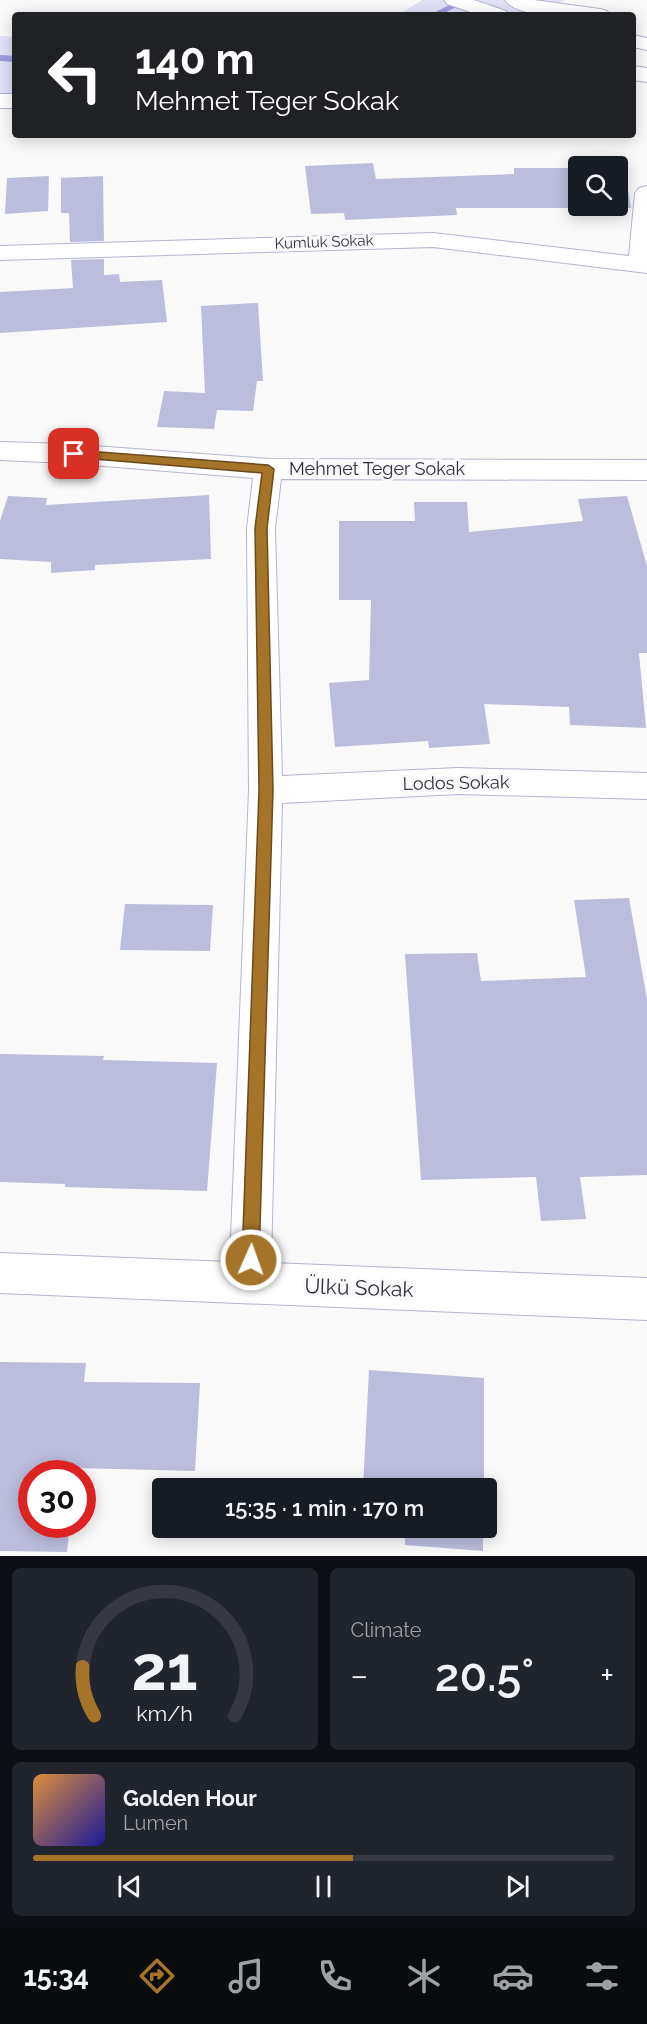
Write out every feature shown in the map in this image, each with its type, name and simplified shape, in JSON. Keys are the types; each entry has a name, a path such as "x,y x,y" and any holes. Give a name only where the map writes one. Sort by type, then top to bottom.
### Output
{"street":[{"path":"454,0 490,12"},
{"path":"525,3 581,12"},
{"path":"644,266 647,193"},
{"name":"Kumluk Sokak","path":"0,253 433,240 644,266"},
{"name":"Mehmet Teger Sokak","path":"0,451 106,456 268,469 647,470"},
{"path":"250,1283 266,790 261,528 268,469"},
{"name":"Lodos Sokak","path":"266,790 458,781 647,786"},
{"name":"Ülkü Sokak","path":"0,1273 647,1299"}],"shaded area":[{"path":"422,0 566,0 531,12 403,12"},
{"path":"0,36 12,37 12,103 0,103"}],"building":[{"path":"373,163 376,179 514,174 514,168 568,168 568,208 456,208 457,215 345,220 344,213 311,214 305,166"},
{"path":"49,176 48,211 5,214 7,178"},
{"path":"103,176 104,241 70,242 69,213 61,213 61,178"},
{"path":"628,190 631,208 628,208"},
{"path":"104,259 104,275 119,274 120,282 162,280 167,322 0,333 0,292 73,288 71,260"},
{"path":"258,303 263,381 257,381 253,411 217,410 214,429 157,427 164,391 205,393 201,306"},
{"path":"209,495 211,559 95,565 95,570 51,573 51,562 0,559 0,521 8,496 47,498 46,505"},
{"path":"627,496 647,566 647,653 639,653 646,728 570,725 569,707 484,704 490,744 429,748 428,741 335,747 329,683 369,680 371,600 339,600 339,521 415,521 414,502 467,502 469,532 583,521 578,499"},
{"path":"629,898 647,999 647,1175 580,1177 586,1219 541,1221 536,1177 421,1180 405,954 477,953 481,981 586,977 574,900"},
{"path":"125,904 213,905 210,951 120,950"},
{"path":"0,1054 104,1056 103,1060 217,1063 207,1191 65,1187 65,1184 0,1182"},
{"path":"0,1362 86,1363 84,1382 200,1383 195,1471 96,1469 96,1460 18,1460 18,1538 68,1538 67,1552 0,1551"},
{"path":"369,1370 484,1378 484,1478 364,1478"},
{"path":"405,1538 483,1538 483,1551 405,1545"}],"waterway":[{"path":"440,12 467,0"},
{"path":"0,58 12,59"}],"route":[{"path":"74,454 268,469 261,528 266,790 251,1260"}]}
